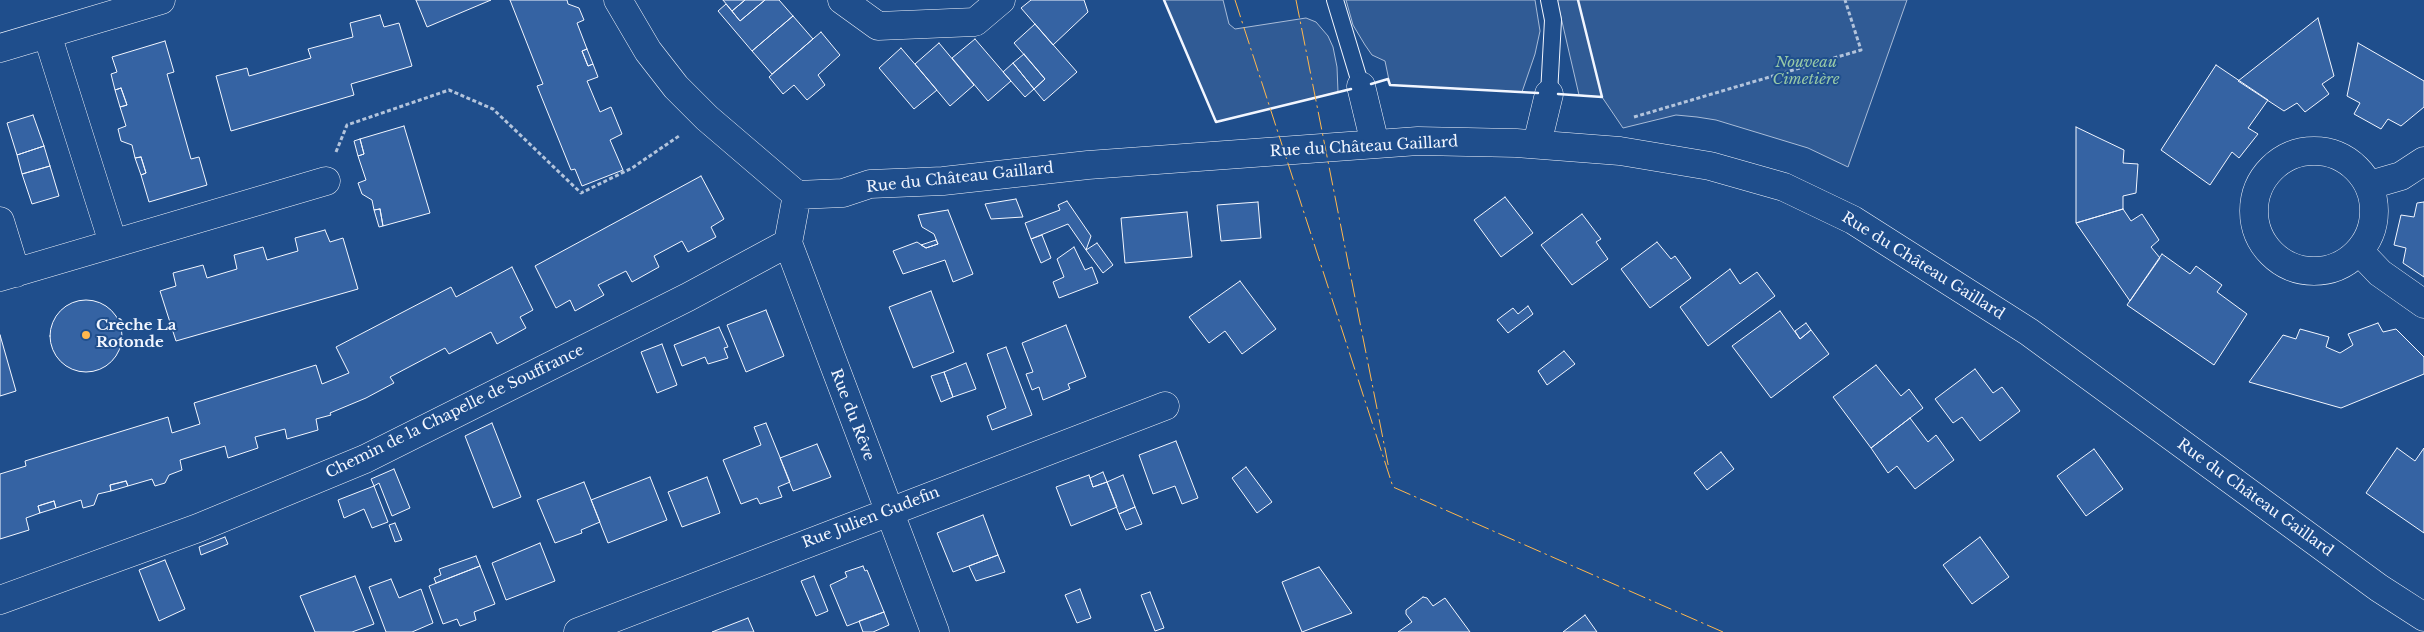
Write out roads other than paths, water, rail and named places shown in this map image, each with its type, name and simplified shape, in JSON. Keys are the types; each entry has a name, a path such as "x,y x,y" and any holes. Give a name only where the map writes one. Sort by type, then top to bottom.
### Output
{"street":[{"path":"0,48 161,0"},
{"path":"618,0 648,51 676,87 706,118 797,195 788,243"},
{"path":"842,0 878,26 975,22 1001,0"},
{"path":"47,34 113,243"},
{"path":"1361,86 1375,144"},
{"path":"1537,144 1549,94"},
{"name":"Rue du Château Gaillard","path":"797,195 843,193 870,184 943,181 1088,165 1418,141 1537,144 1620,151 1710,166 1784,187 1853,220 2028,332 2371,582 2424,617"},
{"path":"2321,150 2341,156 2358,168 2370,185 2375,202 2374,220 2370,237 2360,252 2343,264 2324,271 2303,271 2284,264 2268,250 2257,232 2253,212 2257,191 2266,173 2281,159 2300,152 2321,150"},
{"path":"2370,185 2401,176 2424,161"},
{"path":"0,221 8,275 326,181"},
{"name":"Rue du Rêve","path":"788,243 887,511 935,632"},
{"name":"Chemin de la Chapelle de Souffrance","path":"0,600 198,528 365,459 688,297 788,243"},
{"path":"2360,252 2380,273 2424,304"},
{"name":"Rue Julien Gudefin","path":"578,632 887,511 1165,406"}],"lane":[{"path":"1335,0 1361,86"},
{"path":"1549,0 1552,20 1549,94"}],"place":[{"name":"Crèche La Rotonde","path":"86,335"}],"park label":[{"name":"Nouveau Cimetière","path":"1806,72"}]}
